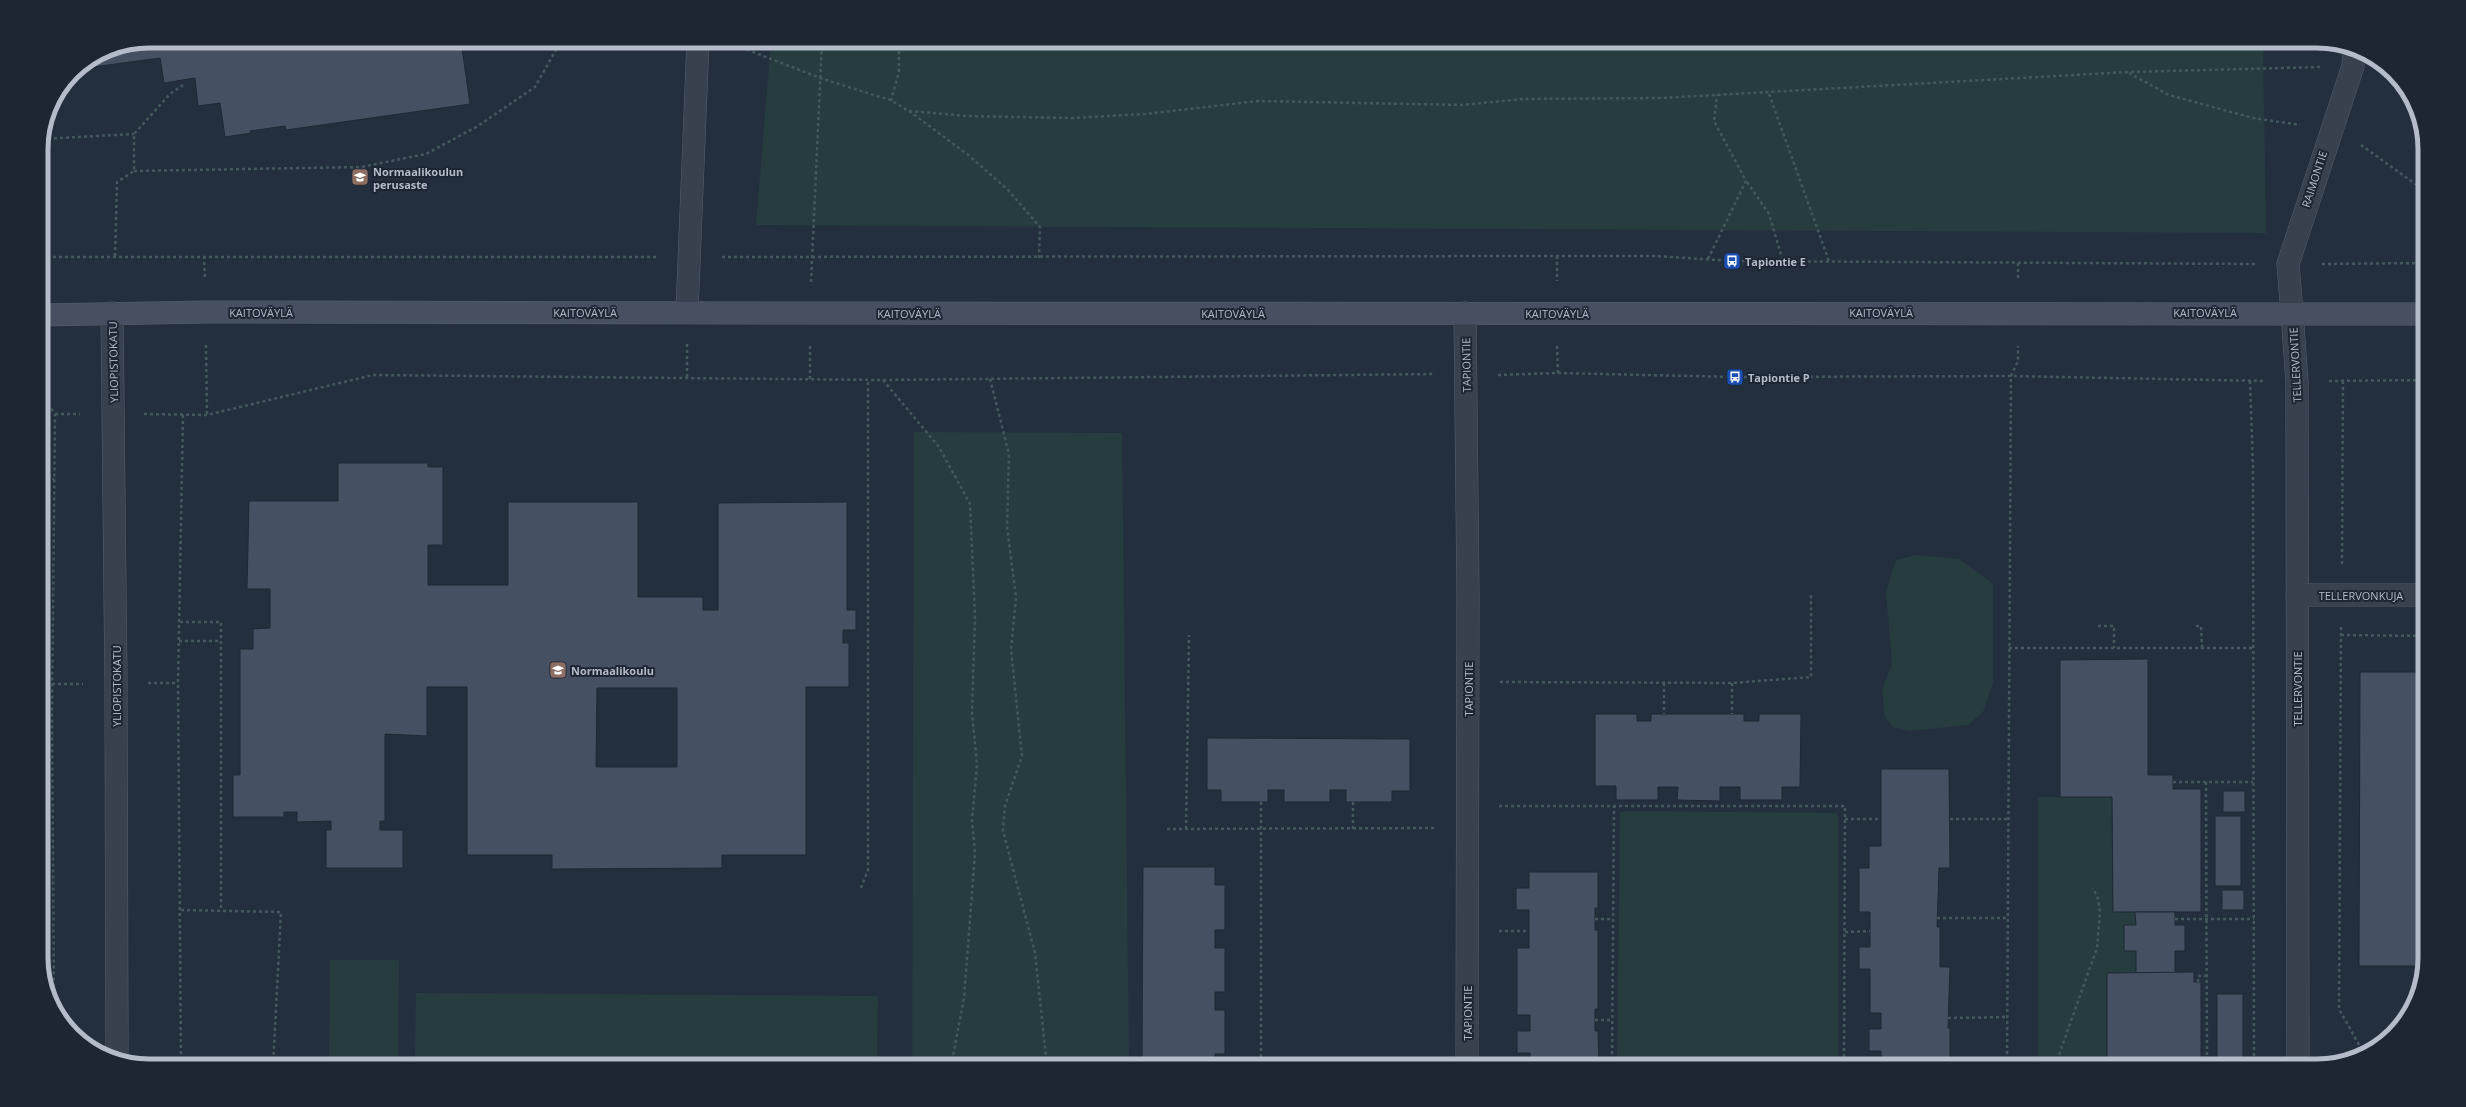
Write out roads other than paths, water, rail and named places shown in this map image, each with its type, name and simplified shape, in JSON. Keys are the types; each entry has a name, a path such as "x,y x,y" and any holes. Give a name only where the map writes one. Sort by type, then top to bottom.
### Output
{"street":[{"path":"687,311 698,48"},
{"name":"RAIMONTIE","path":"2292,312 2288,264 2354,57"},
{"name":"KAITOVÄYLÄ","path":"48,315 112,312 687,311 811,313 2292,312 2418,314"},
{"name":"YLIOPISTOKATU","path":"112,312 114,415 117,1054"},
{"name":"TAPIONTIE","path":"1465,312 1467,1059"},
{"name":"TELLERVONTIE","path":"2292,312 2297,383 2298,1059"},
{"name":"TELLERVONKUJA","path":"2297,595 2418,595"}],"place":[{"name":"Normaalikoulun perusaste","path":"360,177"},
{"name":"Tapiontie E","path":"1732,261"},
{"name":"Tapiontie P","path":"1735,377"},
{"name":"Normaalikoulu","path":"558,670"}]}
